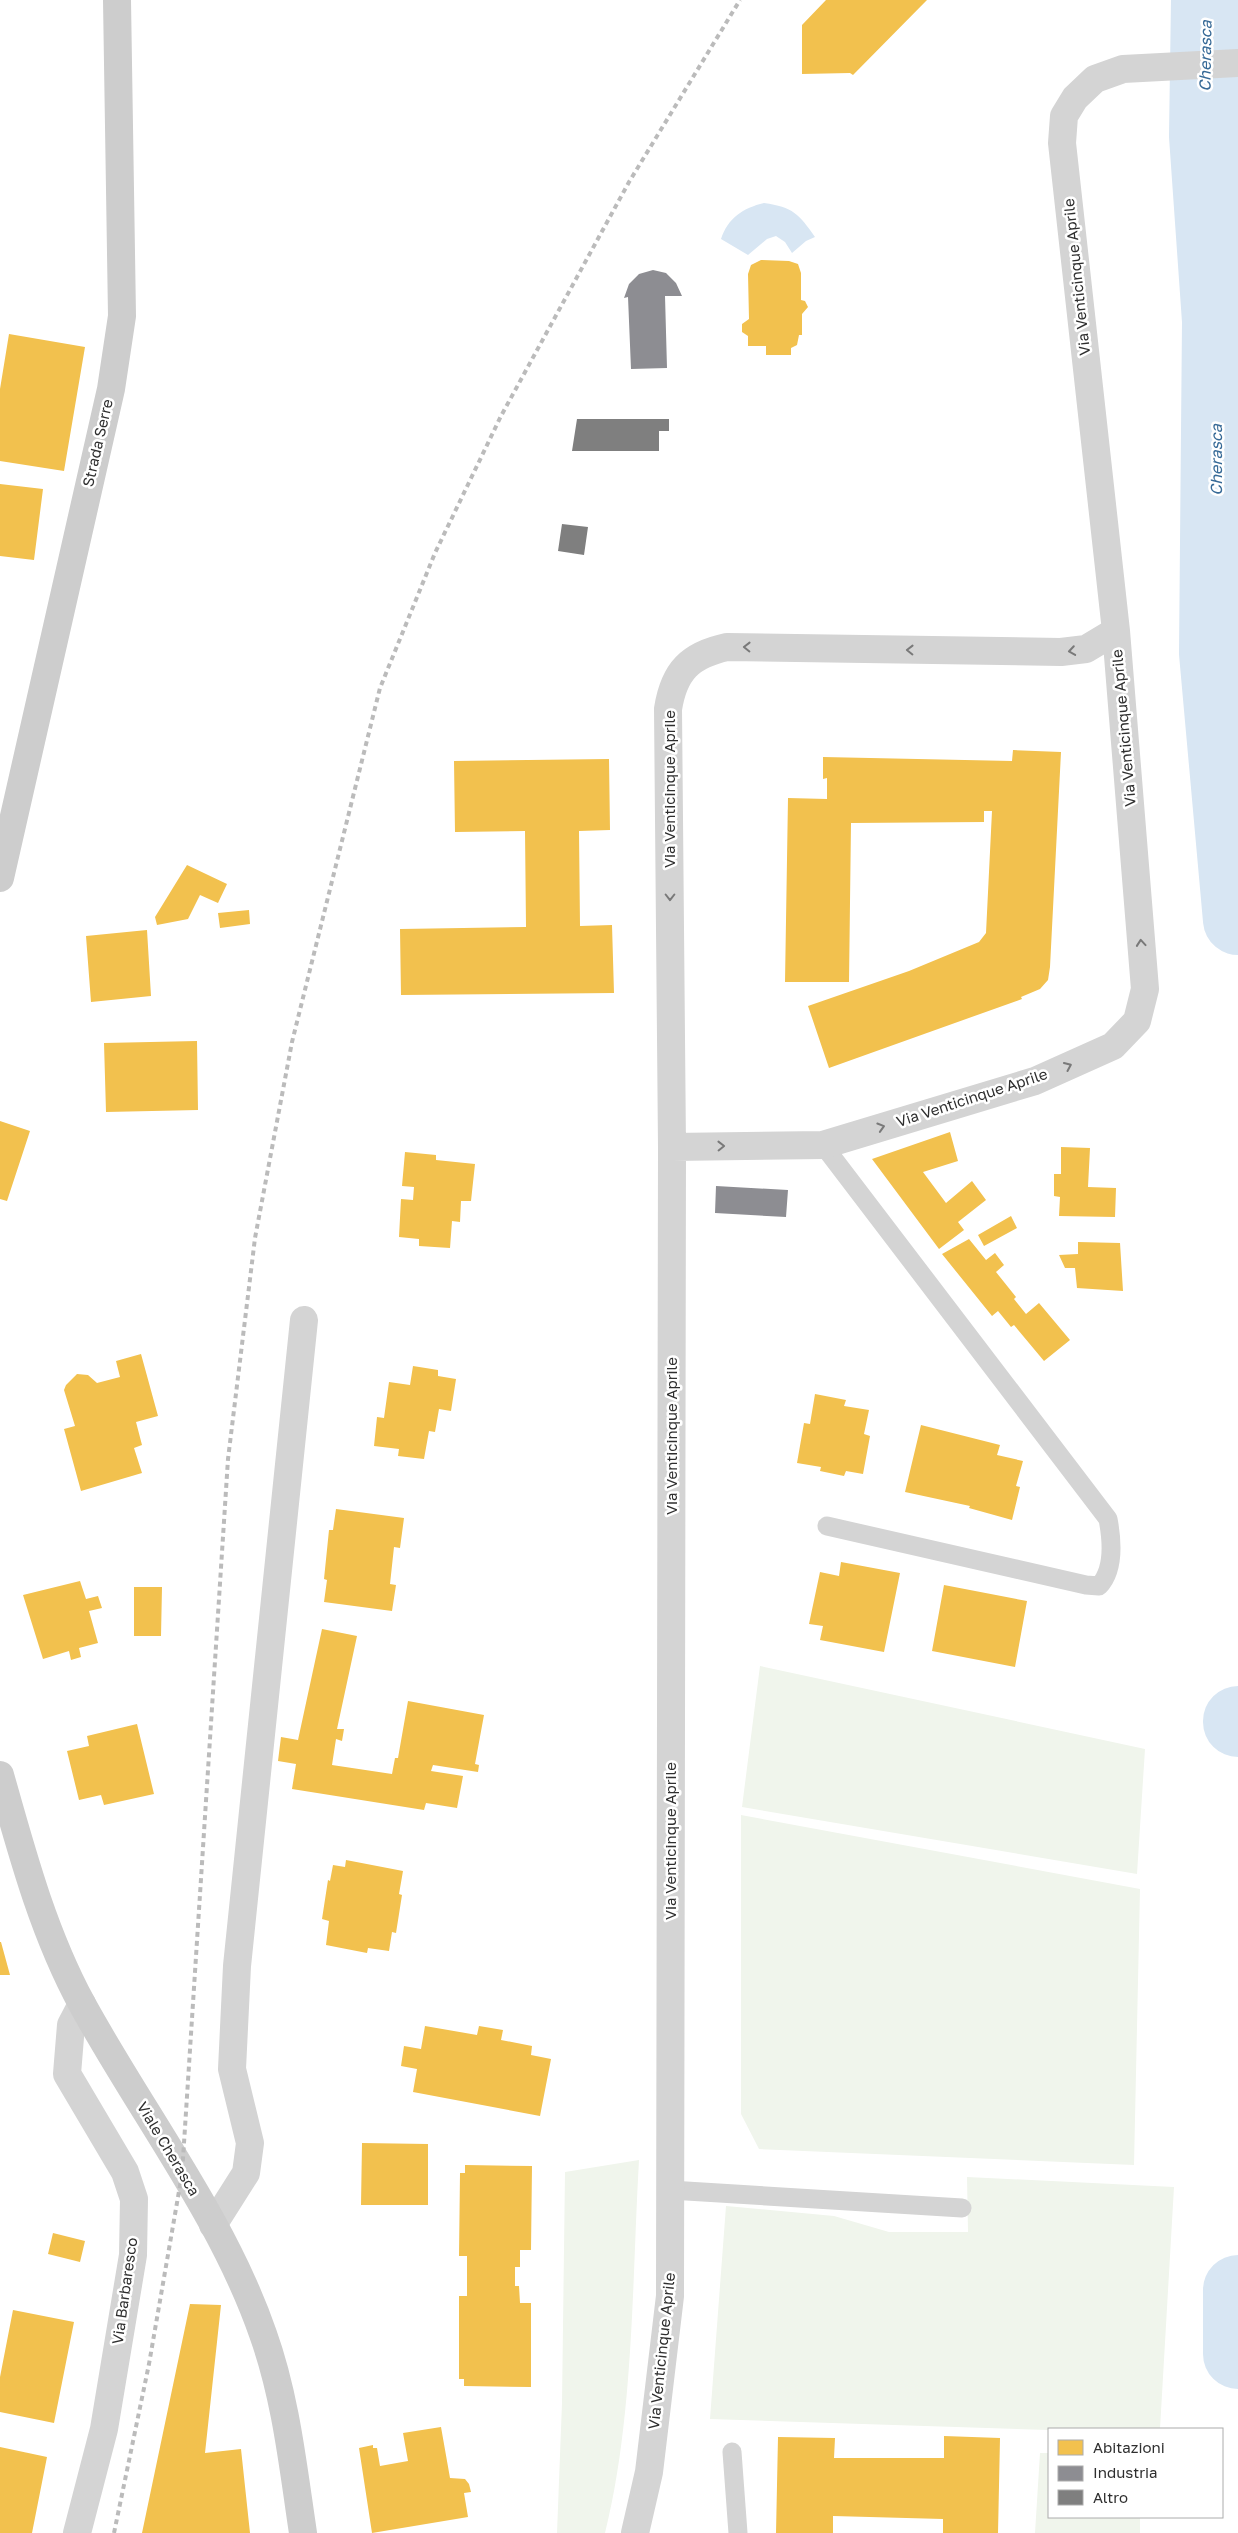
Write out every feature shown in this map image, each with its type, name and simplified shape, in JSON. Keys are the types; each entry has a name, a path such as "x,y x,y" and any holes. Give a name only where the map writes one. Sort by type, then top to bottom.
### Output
{"main road":[{"name":"Strada Serre","path":"0,878 111,389 122,316 117,0"},
{"name":"Viale Cherasca","path":"0,1776 24,1859 52,1943 82,2004 236,2268 264,2335 285,2418 303,2533"}],"street":[{"name":"Via Venticinque Aprile","path":"672,1147 822,1145 1035,1081 1113,1046 1137,1021 1145,989 1116,631 1062,143 1064,116 1074,98 1095,79 1122,69 1238,63"},
{"name":"Via Venticinque Aprile","path":"635,2533 649,2472 670,2296 672,1147 668,708 671,690 680,673 692,660 708,651 727,647 1061,652 1086,648 1116,631"},
{"path":"213,2226 246,2173 250,2143 232,2069 237,1966 304,1320"},
{"name":"Via Barbaresco","path":"77,2533 104,2429 133,2255 134,2199 125,2172 68,2074 71,2025 82,2004"}],"lane":[{"path":"822,1145 1108,1519 1112,1539 1107,1577 1099,1586 1086,1585 827,1526"},
{"path":"670,2190 962,2208"},
{"path":"732,2452 738,2533"}],"shaded area":[{"path":"760,1666 1145,1749 1137,1874 742,1807"},
{"path":"741,1815 1140,1889 1134,2165 759,2149 741,2114"},
{"path":"639,2160 627,2396 622,2443 605,2533 557,2533 562,2403 565,2172"},
{"path":"967,2177 1174,2187 1160,2428 1048,2428 1048,2430 710,2419 726,2206 834,2216 889,2232 968,2232"},
{"path":"1040,2453 1048,2453 1048,2518 1140,2518 1140,2533 1035,2533"}],"water":[{"path":"764,203 789,209 799,217 815,237 806,241 792,253 785,242 776,236 767,239 748,255 721,239 728,225 737,215 749,208"}],"building: Abitazioni":[{"path":"826,0 927,0 853,75 850,73 802,74 802,25"},
{"path":"761,260 789,261 798,264 801,273 801,300 805,301 808,307 802,314 802,335 799,335 797,345 791,348 791,355 766,355 766,346 748,346 748,336 742,332 742,324 749,319 748,274 751,265"},
{"path":"9,334 85,347 64,471 0,461 0,389"},
{"path":"0,484 43,489 34,560 0,556"},
{"path":"1013,750 1061,752 1048,980 1040,989 1021,997 1022,999 829,1068 808,1006 909,971 979,942 986,933 992,811 984,811 984,822 851,823 849,982 785,982 788,798 827,799 827,778 823,779 823,757 1012,761"},
{"path":"609,759 610,830 579,831 580,926 612,925 614,993 401,995 400,929 526,927 525,831 455,832 454,761"},
{"path":"187,865 227,884 218,903 200,895 188,919 157,925 155,917"},
{"path":"249,910 250,924 220,928 218,913"},
{"path":"147,930 151,996 91,1002 86,936"},
{"path":"197,1041 198,1110 106,1112 104,1043"},
{"path":"0,1121 30,1131 7,1201 0,1199"},
{"path":"950,1132 958,1161 923,1172 946,1203 972,1181 986,1200 958,1222 964,1230 939,1249 872,1159"},
{"path":"1061,1147 1090,1148 1088,1187 1116,1188 1115,1217 1059,1216 1060,1197 1054,1196 1054,1174 1061,1174"},
{"path":"405,1152 436,1155 436,1160 475,1164 471,1201 461,1201 460,1222 452,1221 450,1248 419,1246 419,1239 399,1237 401,1199 413,1200 414,1187 402,1186"},
{"path":"1011,1216 1017,1228 984,1246 978,1235"},
{"path":"969,1239 986,1260 995,1253 1004,1265 996,1272 1016,1297 1014,1299 1026,1314 1039,1303 1070,1340 1044,1361 1014,1325 1011,1327 998,1311 992,1316 942,1254"},
{"path":"1078,1242 1120,1243 1123,1291 1077,1288 1075,1268 1065,1268 1059,1255 1078,1254"},
{"path":"141,1354 158,1416 136,1422 142,1445 134,1448 142,1473 81,1491 64,1429 75,1426 64,1390 66,1385 77,1374 88,1375 97,1383 120,1377 116,1361"},
{"path":"413,1366 438,1370 438,1376 456,1379 451,1411 439,1409 435,1432 429,1431 424,1459 398,1456 399,1449 374,1446 377,1417 384,1418 389,1382 410,1385"},
{"path":"815,1394 846,1400 844,1406 869,1410 864,1434 870,1436 863,1474 846,1471 844,1476 820,1471 821,1467 797,1463 804,1423 810,1424"},
{"path":"921,1425 1000,1445 997,1455 1023,1461 1016,1486 1020,1487 1012,1520 969,1508 970,1506 905,1492"},
{"path":"336,1509 404,1518 400,1548 394,1547 390,1584 396,1585 392,1611 324,1602 327,1580 324,1579 329,1530 333,1530"},
{"path":"841,1562 900,1573 884,1652 820,1640 823,1626 809,1624 820,1572 839,1576"},
{"path":"80,1581 86,1599 98,1596 102,1608 89,1611 98,1643 79,1648 81,1657 71,1660 69,1651 43,1659 23,1595"},
{"path":"944,1585 1027,1601 1015,1667 932,1651"},
{"path":"134,1587 162,1587 161,1636 134,1636"},
{"path":"322,1629 357,1636 337,1729 344,1729 342,1741 336,1739 332,1765 392,1774 395,1758 398,1758 408,1701 484,1715 475,1764 479,1765 478,1772 433,1765 431,1771 463,1776 457,1808 426,1803 424,1810 292,1789 296,1764 278,1761 281,1737 298,1740"},
{"path":"137,1724 154,1794 104,1805 101,1795 79,1800 67,1751 89,1746 87,1736"},
{"path":"346,1860 403,1871 399,1894 402,1895 396,1933 392,1932 389,1951 368,1948 367,1953 326,1945 329,1921 322,1919 328,1880 330,1881 333,1865 345,1867"},
{"path":"1,1942 10,1975 0,1975"},
{"path":"425,2026 477,2035 479,2026 503,2030 501,2040 532,2046 531,2055 551,2059 540,2116 413,2092 417,2069 401,2066 404,2046 421,2049"},
{"path":"362,2143 428,2144 428,2205 361,2205"},
{"path":"465,2165 532,2166 531,2250 520,2250 520,2267 515,2267 515,2286 519,2286 520,2303 531,2303 531,2387 464,2386 464,2379 459,2379 459,2296 467,2296 467,2256 459,2256 460,2173 465,2173"},
{"path":"53,2233 85,2241 80,2262 48,2254"},
{"path":"190,2304 221,2305 205,2453 241,2449 250,2533 142,2533"},
{"path":"13,2310 74,2322 54,2423 0,2412 0,2377"},
{"path":"441,2427 450,2478 465,2479 469,2484 471,2492 464,2493 468,2517 372,2533 359,2448 373,2445 373,2448 377,2448 380,2466 408,2461 403,2433"},
{"path":"944,2436 1000,2438 998,2533 943,2533 943,2519 833,2516 833,2533 776,2533 778,2437 835,2438 834,2458 944,2458"},
{"path":"0,2447 47,2457 32,2533 0,2533"}],"building: Industria":[{"path":"653,270 666,273 676,283 682,296 665,296 667,368 631,369 628,297 624,298 629,284 639,274"},
{"path":"716,1186 788,1190 786,1217 715,1213"}],"building: Altro":[{"path":"577,419 669,419 669,431 659,431 659,451 572,451"},
{"path":"562,524 588,527 584,555 558,551"}],"waterway":[{"name":"Cherasca","path":"1206,0 1204,136 1217,321 1214,653 1238,920"},
{"name":"Cherasca","path":"1238,2290 1238,2354"}],"railway":[{"path":"114,2533 149,2364 182,2174 228,1459 255,1238 292,1042 380,688 435,553 501,416 629,182 740,0"}]}
